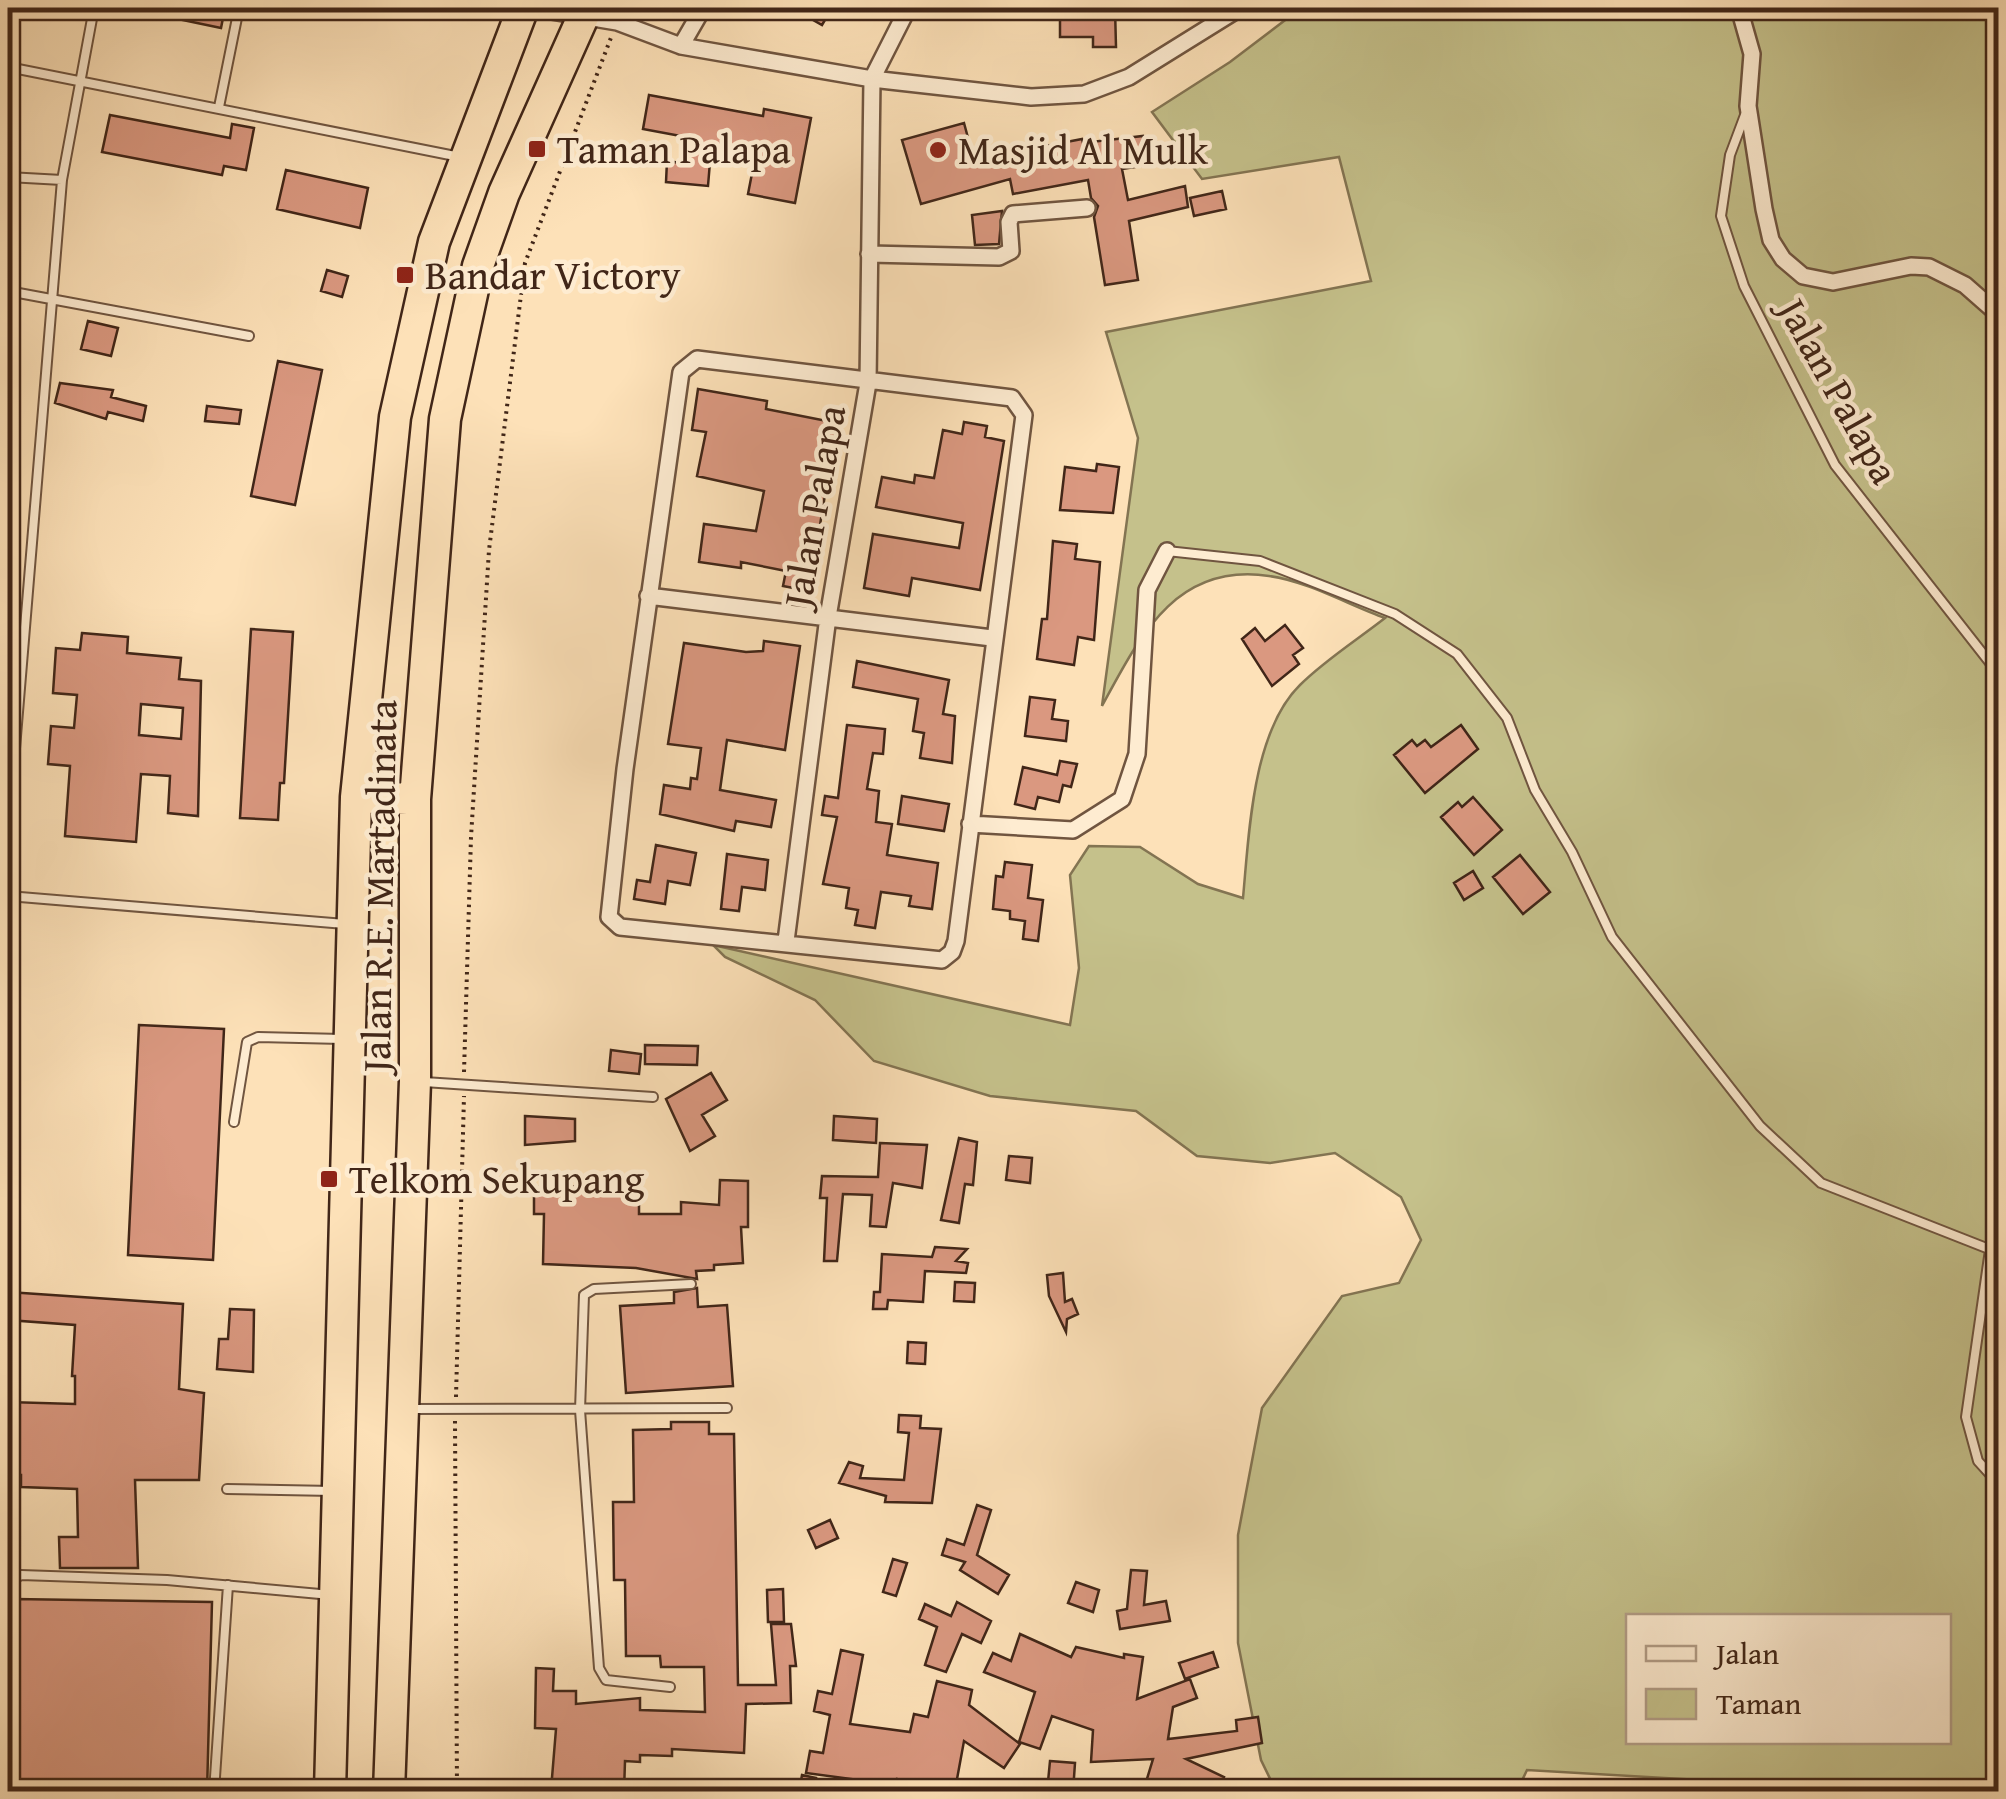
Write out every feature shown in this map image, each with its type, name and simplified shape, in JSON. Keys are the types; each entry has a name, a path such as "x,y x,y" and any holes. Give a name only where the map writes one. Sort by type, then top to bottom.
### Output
{"highway":[{"name":"Jalan R.E. Martadinata","path":"330,1792 346,1039 356,796 395,417 434,242 523,8"},
{"name":"Jalan R.E. Martadinata","path":"388,1792 415,1081 415,799 445,419 458,344 478,266 504,193 584,13"},
{"path":"356,796 415,799"}],"street":[{"path":"532,8 584,13 681,46 872,78 1031,97 1084,94 1164,58 1240,8"},
{"path":"681,46 703,8"},
{"name":"Jalan Palapa","path":"786,941 828,617 868,383 872,78 908,8"},
{"name":"Jalan Palapa","path":"1739,8 1752,54 1748,106 1771,240 1792,269 1812,279 1833,282 1911,266 1929,267 1965,285 1998,314"},
{"path":"869,254 999,257 1012,250 1008,222 1013,214 1087,208"},
{"path":"697,360 868,383 1012,398 1024,415 952,952 942,960 620,927 609,917 648,596 682,372 697,360"},
{"path":"970,824 1073,830 1122,799 1137,754 1146,590 1167,551"},
{"path":"648,596 992,638"}],"lane":[{"path":"8,834 62,180 94,8"},
{"path":"219,107 239,8"},
{"path":"8,67 464,158"},
{"name":"Jalan Palapa","path":"1748,106 1730,155 1721,216 1744,286 1834,465 1998,673"},
{"path":"8,177 62,180"},
{"path":"8,291 52,296 250,336"},
{"path":"1167,551 1260,561 1395,614 1457,654 1506,718 1535,790 1612,936 1760,1126 1821,1183 1989,1249"},
{"path":"8,896 350,924"},
{"path":"234,1122 247,1042 258,1037 346,1039"},
{"path":"415,1081 652,1097"},
{"path":"1998,1194 1966,1417 1978,1461 1998,1483"},
{"path":"670,1687 606,1680 599,1668 580,1410 588,1290 690,1284"},
{"path":"404,1409 455,1412 727,1408"},
{"path":"227,1489 337,1492"},
{"path":"8,1583 21,1575 335,1596"},
{"path":"214,1792 228,1586"}],"path":[{"path":"457,1792 455,1412 472,837 489,550 525,264 617,22"}],"green space":[{"path":"1301,8 1998,8 1998,1791 1890,1791 1527,1770 1517,1791 1276,1791 1261,1760 1238,1643 1238,1535 1262,1408 1342,1296 1399,1283 1421,1240 1401,1197 1335,1153 1270,1163 1197,1156 1136,1111 990,1096 874,1061 815,1000 725,957 713,945 1070,1025 1079,968 1070,875 1089,846 1140,847 1198,884 1243,898 1251,815 1262,756 1284,705 1330,659 1385,618 1313,588 1269,576 1237,575 1209,581 1185,593 1147,630 1102,706 1138,438 1106,332 1371,281 1339,157 1202,179 1152,112 1230,62"}],"building":[{"path":"155,8 225,8 221,28 154,14"},
{"path":"792,8 832,8 822,25"},
{"path":"1060,8 1115,8 1116,47 1093,47 1093,37 1060,37"},
{"path":"649,95 763,116 764,109 811,118 795,203 748,194 755,158 711,150 708,186 666,182 667,161 681,163 686,137 643,129"},
{"path":"110,115 230,138 232,124 254,128 246,170 224,166 222,175 102,152"},
{"path":"964,123 974,160 1082,139 1083,143 1143,136 1148,165 1122,169 1128,200 1185,186 1188,207 1129,221 1138,280 1105,285 1094,217 1098,206 1091,198 1088,180 1013,194 1010,179 921,204 902,140"},
{"path":"286,170 368,188 360,228 277,209"},
{"path":"1222,191 1226,209 1194,216 1190,198"},
{"path":"1002,211 999,244 975,245 972,215"},
{"path":"327,270 348,276 342,297 321,291"},
{"path":"88,321 118,328 111,356 81,349"},
{"path":"278,361 322,370 295,505 251,496"},
{"path":"60,383 113,390 111,397 146,406 143,421 108,412 106,419 55,403"},
{"path":"698,389 767,401 766,409 837,423 809,591 783,586 786,571 741,562 741,568 699,562 704,524 756,531 764,491 697,476 706,432 692,430"},
{"path":"207,406 241,410 239,424 205,421"},
{"path":"964,422 987,426 985,437 1004,441 980,590 912,578 909,596 864,588 873,534 959,548 963,523 876,507 882,477 914,483 915,475 934,478 943,430 962,434"},
{"path":"1097,464 1119,467 1113,513 1060,510 1065,467 1096,471"},
{"path":"1053,541 1077,544 1075,559 1100,562 1094,640 1078,637 1074,665 1037,659 1042,619 1047,619"},
{"path":"1285,625 1303,648 1293,655 1299,664 1272,686 1242,639 1255,628 1265,641"},
{"path":"251,629 293,632 284,783 280,783 278,820 240,818"},
{"path":"82,633 128,637 127,653 181,658 179,679 201,681 198,816 168,813 170,776 141,774 136,842 65,836 70,766 48,764 51,726 74,728 77,695 53,693 56,648 80,650","holes":["141,704 183,708 181,739 139,735"]},
{"path":"764,641 800,646 785,750 727,740 720,790 776,800 771,827 736,821 734,831 660,814 664,785 690,789 691,778 697,779 701,748 668,744 684,643 746,652 763,651"},
{"path":"857,661 949,680 943,714 955,716 952,763 920,758 924,733 913,731 918,699 853,687"},
{"path":"1030,697 1055,700 1052,719 1068,721 1066,741 1025,736"},
{"path":"847,725 885,729 883,754 873,753 867,789 879,791 876,822 892,824 887,855 938,863 932,909 909,906 911,896 881,892 875,928 855,925 858,910 846,908 849,888 823,884 837,817 822,815 825,796 838,798"},
{"path":"1461,725 1478,749 1425,793 1394,755 1412,740 1417,746 1425,740 1431,747"},
{"path":"1060,761 1077,764 1071,787 1063,785 1059,802 1038,797 1035,809 1015,804 1023,767 1057,775"},
{"path":"902,796 949,804 944,831 898,824"},
{"path":"1473,797 1502,830 1474,855 1441,817 1458,802 1462,807"},
{"path":"656,845 696,853 690,885 668,881 665,904 634,899 637,880 650,882"},
{"path":"727,854 768,860 765,890 742,887 739,911 721,909"},
{"path":"1520,855 1550,892 1523,914 1493,877"},
{"path":"1005,862 1032,865 1028,898 1043,900 1038,941 1023,939 1025,921 1010,919 1010,911 993,909 996,876 1003,877"},
{"path":"1473,871 1483,888 1464,900 1454,883"},
{"path":"139,1025 224,1029 213,1260 128,1255"},
{"path":"645,1045 698,1046 697,1065 645,1064"},
{"path":"611,1050 641,1054 639,1074 609,1071"},
{"path":"711,1073 727,1100 702,1115 715,1136 690,1151 666,1099"},
{"path":"525,1116 575,1119 575,1141 525,1145"},
{"path":"834,1116 877,1119 876,1143 833,1140"},
{"path":"959,1138 977,1142 973,1185 965,1184 959,1223 941,1220"},
{"path":"880,1143 927,1145 922,1188 893,1183 886,1227 870,1226 872,1195 843,1194 837,1261 824,1261 827,1198 820,1198 822,1176 878,1177"},
{"path":"1009,1156 1032,1158 1030,1183 1006,1180"},
{"path":"594,1176 615,1176 615,1189 639,1189 639,1214 681,1214 681,1202 719,1205 720,1180 748,1181 748,1227 741,1227 743,1263 696,1271 697,1279 636,1268 543,1264 544,1214 534,1214 534,1187 548,1187 548,1178 563,1178 563,1186 594,1187"},
{"path":"935,1247 967,1249 956,1261 968,1263 966,1273 925,1271 923,1302 888,1300 887,1309 873,1309 874,1292 880,1292 882,1254 932,1257"},
{"path":"1063,1273 1065,1302 1072,1299 1078,1314 1067,1319 1066,1332 1049,1296 1047,1275"},
{"path":"955,1282 975,1283 974,1302 954,1301"},
{"path":"697,1288 698,1307 727,1305 733,1386 626,1393 620,1306 674,1303 674,1292"},
{"path":"8,1292 183,1304 179,1389 204,1393 199,1480 135,1480 138,1568 60,1568 59,1537 78,1537 77,1489 21,1487 21,1475 8,1475 8,1402 75,1404 75,1325 8,1320"},
{"path":"230,1309 254,1310 253,1372 217,1369 219,1339 228,1339"},
{"path":"908,1342 926,1343 925,1364 907,1363"},
{"path":"899,1415 921,1416 920,1428 941,1429 932,1503 885,1502 886,1496 839,1483 849,1462 863,1466 860,1478 904,1480 909,1433 898,1432"},
{"path":"671,1422 709,1422 709,1434 734,1434 738,1685 776,1685 771,1624 791,1624 796,1666 790,1666 791,1703 746,1704 744,1753 672,1749 672,1756 640,1755 640,1762 625,1761 624,1792 551,1790 556,1729 535,1728 536,1668 554,1669 553,1691 576,1691 576,1704 640,1698 640,1710 705,1712 704,1667 661,1667 660,1656 626,1656 625,1580 614,1580 613,1502 634,1502 633,1430 671,1429"},
{"path":"977,1505 991,1510 977,1555 1009,1575 998,1594 960,1570 965,1562 942,1555 947,1539 964,1545"},
{"path":"830,1520 838,1538 816,1548 808,1530"},
{"path":"893,1559 907,1563 896,1596 883,1592"},
{"path":"1131,1570 1147,1571 1144,1605 1166,1601 1170,1621 1120,1629 1117,1611 1127,1609"},
{"path":"1076,1582 1099,1590 1093,1612 1068,1603"},
{"path":"783,1589 784,1622 768,1622 767,1590"},
{"path":"14,1599 212,1602 207,1792 10,1792"},
{"path":"957,1602 991,1621 981,1643 962,1634 946,1672 925,1665 937,1627 919,1619 925,1604 951,1616"},
{"path":"1020,1634 1071,1657 1076,1647 1124,1658 1124,1654 1143,1657 1137,1699 1190,1679 1197,1698 1173,1707 1168,1739 1237,1731 1236,1720 1258,1717 1262,1743 1186,1759 1224,1777 1217,1792 1143,1792 1153,1759 1091,1762 1093,1730 1052,1716 1040,1749 1019,1742 1035,1692 984,1672 993,1653 1011,1661"},
{"path":"841,1650 863,1655 850,1724 910,1732 914,1714 928,1717 937,1681 972,1690 969,1705 1020,1744 1004,1768 964,1741 955,1790 897,1779 896,1785 806,1773 810,1751 823,1753 830,1715 814,1711 818,1691 832,1694"},
{"path":"1213,1652 1218,1667 1185,1679 1179,1663"},
{"path":"1050,1761 1075,1763 1073,1792 1047,1792"},
{"path":"802,1775 816,1778 813,1792 799,1792"}],"place":[{"name":"Taman Palapa","path":"537,149"},
{"name":"Masjid Al Mulk","path":"938,150"},
{"name":"Bandar Victory","path":"405,275"},
{"name":"Telkom Sekupang","path":"329,1179"}]}
